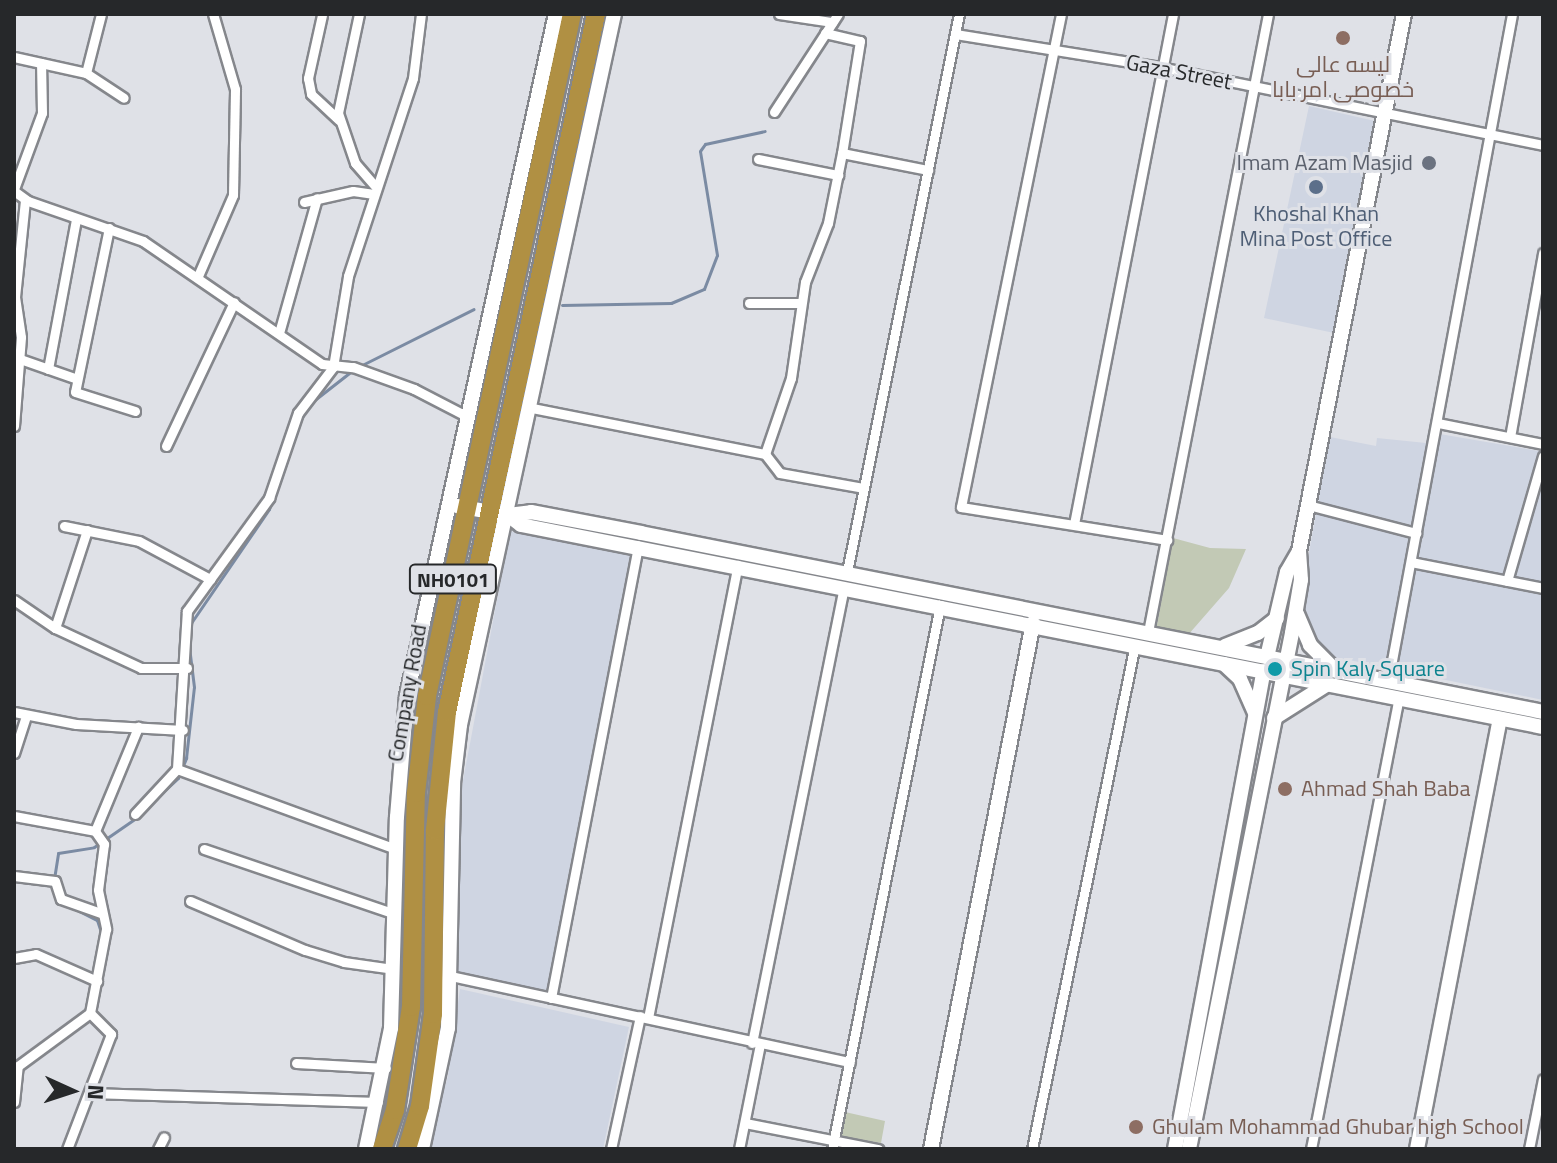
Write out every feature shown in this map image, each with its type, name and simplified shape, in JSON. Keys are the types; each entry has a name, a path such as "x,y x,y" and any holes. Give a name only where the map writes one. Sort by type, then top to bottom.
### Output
{"highway":[{"name":"Company Road","path":"382,1149 395,1110 411,1007 419,755 572,14"},
{"name":"Company Road","path":"407,1149 427,1108 433,1014 439,770 500,514 596,14"}],"street":[{"path":"86,73 101,14"},
{"path":"198,276 233,195 235,89 213,14"},
{"path":"339,121 359,14"},
{"path":"135,814 177,769 187,668 187,611 269,498 298,413 333,367 348,276 413,78 421,14"},
{"path":"366,1149 386,1068 407,696 556,14"},
{"path":"422,1149 427,1108 448,1028 453,783 500,514 527,407 614,14"},
{"path":"774,112 835,18 779,14"},
{"path":"739,1149 756,1043 863,488 959,14"},
{"path":"1061,14 961,507 1167,540"},
{"path":"1074,524 1160,67 1173,14"},
{"path":"1148,632 1268,14"},
{"path":"1175,1149 1187,1125 1285,668 1296,611 1299,551 1404,14"},
{"path":"1388,682 1512,14"},
{"path":"322,15 308,78 311,94 339,121 355,163 375,190"},
{"path":"765,454 791,378 801,303 838,175 860,41 825,33"},
{"name":"Gaza Street","path":"955,34 1160,67 1543,145"},
{"path":"14,57 86,73 124,98"},
{"path":"41,63 42,113 14,190 25,200 143,241 333,367 357,369 414,389 468,417"},
{"path":"842,153 928,170"},
{"path":"758,159 838,175"},
{"path":"304,202 353,191 375,190"},
{"path":"279,333 317,198"},
{"path":"14,426 20,359 15,297 25,200"},
{"path":"48,369 76,220"},
{"path":"109,228 75,392 84,398 135,411"},
{"path":"1510,437 1543,253"},
{"path":"166,446 234,302"},
{"path":"749,303 801,303"},
{"path":"20,359 77,379"},
{"path":"527,407 765,454 785,474 863,488"},
{"path":"1438,423 1543,444"},
{"path":"1507,581 1543,456"},
{"path":"449,505 500,514 531,512 767,564 1148,632 1222,655 1240,679 1256,717"},
{"path":"1308,505 1416,533"},
{"path":"500,514 521,525 738,565 767,564"},
{"path":"64,526 139,541 210,579"},
{"path":"55,628 87,530"},
{"path":"551,998 638,545"},
{"path":"1189,1149 1187,1125 1256,717 1287,572 1299,551"},
{"path":"1411,562 1543,588"},
{"path":"611,1149 644,1017 738,565"},
{"path":"917,593 940,605 1135,644 1222,655 1285,668 1337,671 1543,712"},
{"path":"14,600 55,628 141,668 187,668"},
{"path":"833,1145 940,605"},
{"path":"1296,611 1310,645 1337,671"},
{"path":"1222,655 1277,618"},
{"path":"931,1149 1033,623"},
{"path":"1032,1149 1135,644"},
{"path":"1285,668 1326,685 1543,727"},
{"path":"1273,718 1326,685"},
{"path":"1311,1149 1399,698"},
{"path":"14,712 26,716 183,730"},
{"path":"14,753 26,716"},
{"path":"1417,1149 1500,719"},
{"path":"95,831 138,727"},
{"path":"177,769 396,849"},
{"path":"14,816 95,831 104,844 101,913 106,929 90,1013 16,1067 14,1102"},
{"path":"204,849 395,914"},
{"path":"14,865 14,876 50,881 57,896 101,913"},
{"path":"190,901 305,950 344,962 393,969"},
{"path":"14,958 36,954 97,981"},
{"path":"451,976 850,1062"},
{"path":"67,1149 111,1034 90,1013"},
{"path":"296,1063 386,1068"},
{"path":"1529,1149 1543,1079"},
{"path":"90,1093 379,1102"},
{"path":"745,1123 833,1145 878,1149"},
{"path":"158,1149 164,1137"}],"shaded area":[{"path":"1309,106 1375,121 1334,333 1264,318"},
{"path":"1428,432 1539,451 1502,587 1543,595 1543,700 1320,654 1304,626 1303,585 1330,437 1376,446 1377,438 1426,443"},
{"path":"1543,466 1543,584 1513,578"},
{"path":"510,531 634,556 547,998 455,976 459,802"},
{"path":"460,989 629,1027 603,1149 427,1149 448,1076"}],"green space":[{"path":"1173,538 1210,548 1246,549 1229,588 1188,635 1156,630"},
{"path":"845,1112 885,1121 881,1143 841,1136"}],"waterway":[{"path":"562,305 671,303 704,289 717,255 700,151 705,144 765,131"},
{"path":"360,366 474,309"},
{"path":"312,402 353,370"},
{"path":"191,623 269,509 282,475"},
{"path":"150,804 178,778 186,758 194,687 189,647"},
{"path":"54,879 58,853 94,847 136,818"},
{"path":"73,908 97,920 101,932"},
{"path":"38,1057 64,1038"}],"place":[{"name":"لیسه عالی خصوصی امر بابا","path":"1343,38"},
{"name":"Imam Azam Masjid","path":"1429,163"},
{"name":"Khoshal Khan Mina Post Office","path":"1316,187"},
{"name":"Spin Kaly Square","path":"1275,669"},
{"name":"Ahmad Shah Baba","path":"1285,789"},
{"name":"Ghulam Mohammad Ghubar high School","path":"1136,1127"}]}
